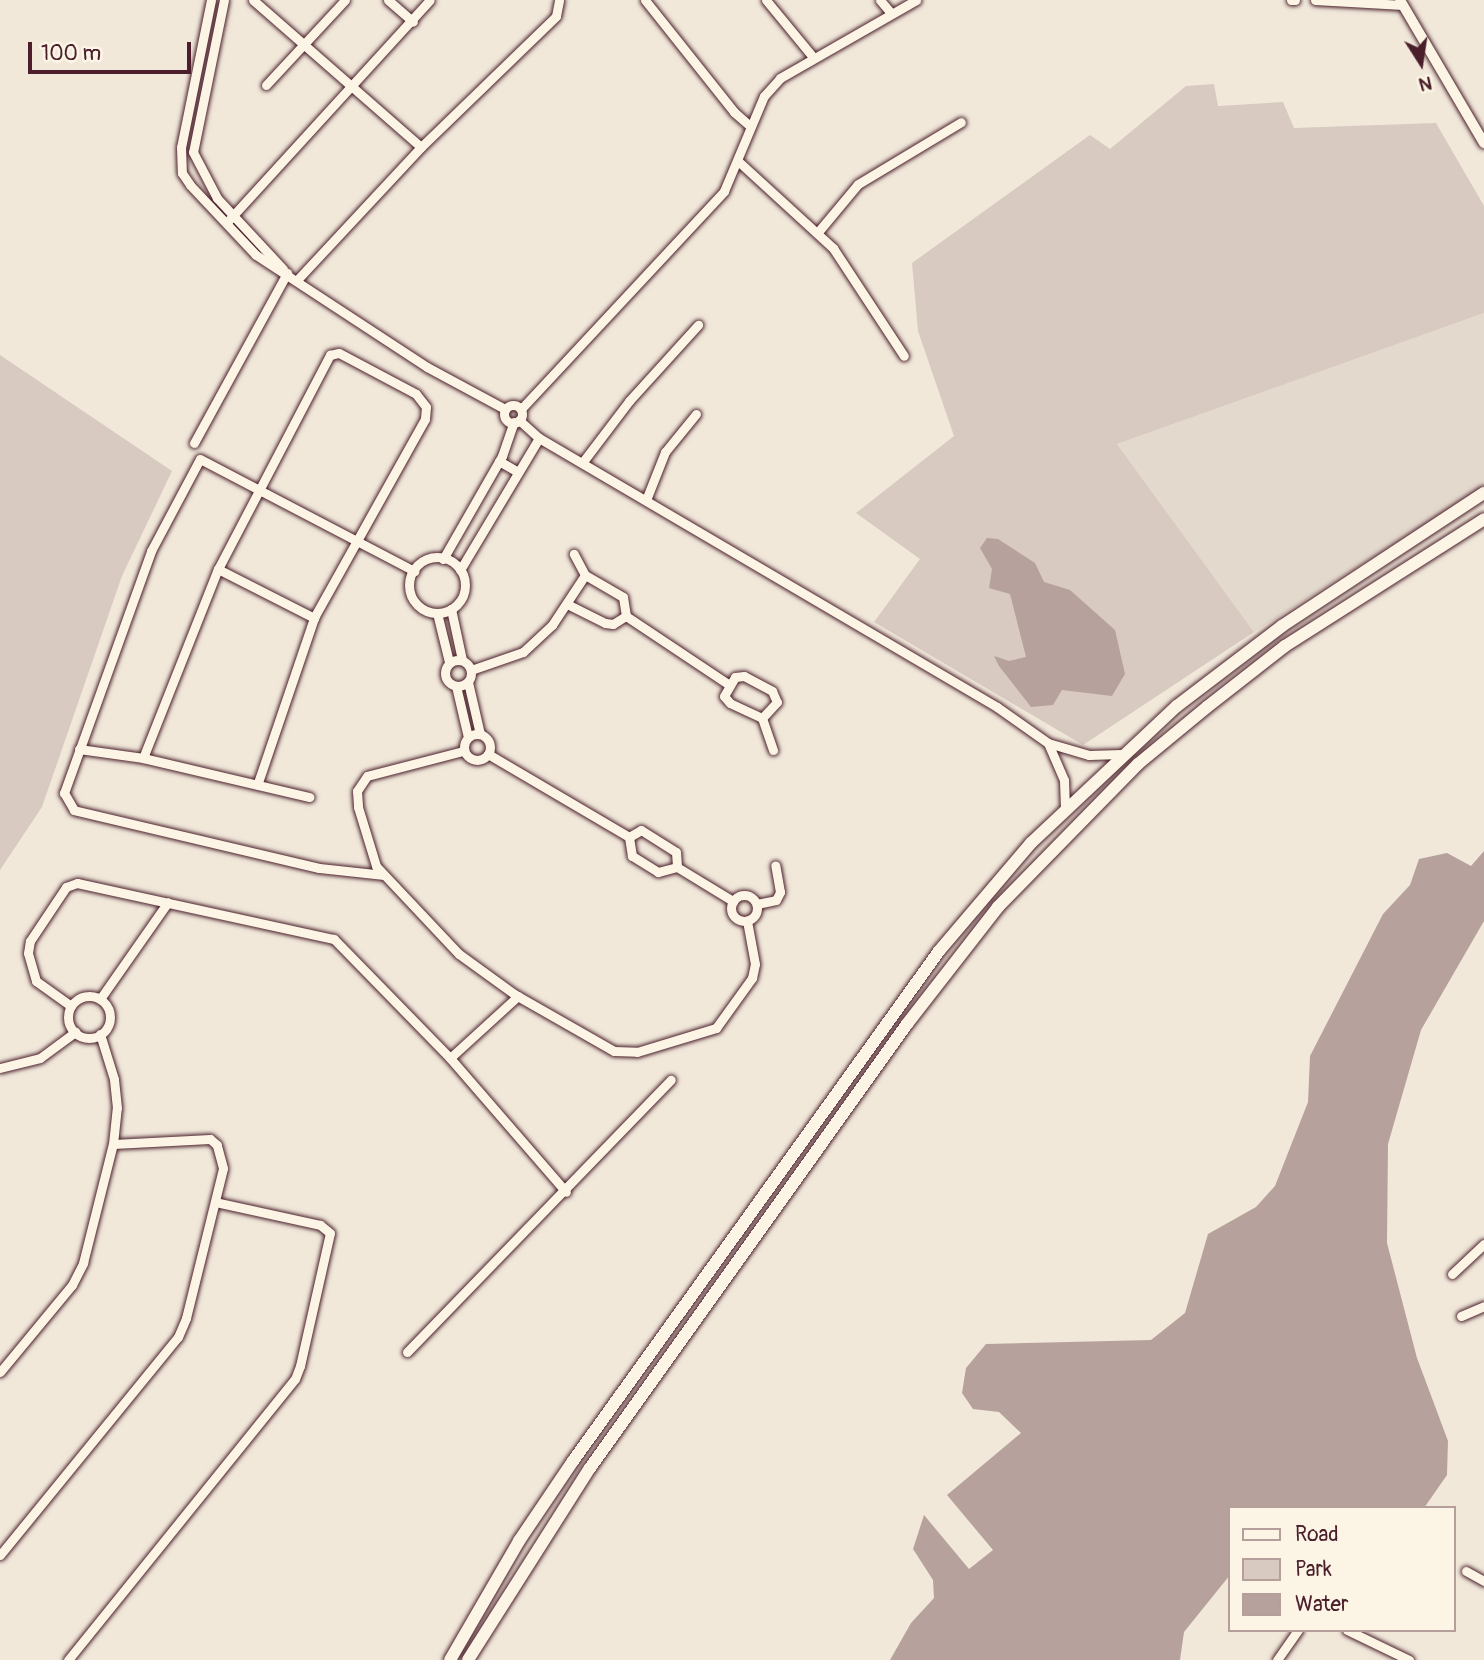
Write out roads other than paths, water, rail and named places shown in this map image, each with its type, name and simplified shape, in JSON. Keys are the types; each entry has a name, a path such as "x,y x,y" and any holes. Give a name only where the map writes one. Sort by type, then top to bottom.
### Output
{"main road":[{"path":"450,1660 565,1472 841,1086 939,951 1065,808 1121,754 1282,626 1484,493"},
{"path":"468,1660 590,1468 907,1024 998,907 1138,764 1206,707 1296,639 1484,519"}],"street":[{"path":"211,0 180,164 190,186 256,255 427,367 505,409"},
{"path":"224,0 192,152 202,176 232,216 287,273"},
{"path":"253,0 421,148"},
{"path":"266,85 345,0"},
{"path":"388,0 413,22"},
{"path":"225,225 350,86 413,22 430,0"},
{"path":"297,280 421,148 556,16 559,0"},
{"path":"645,0 734,112 750,126"},
{"path":"766,0 813,57"},
{"path":"880,0 891,13"},
{"path":"443,559 499,461 521,409 712,206 738,161 764,96 780,78 813,57 916,0"},
{"path":"1315,0 1402,3 1484,143"},
{"path":"818,232 858,184 961,122"},
{"path":"738,161 818,232 904,356"},
{"path":"194,443 287,273"},
{"path":"582,463 636,392 698,325"},
{"path":"144,758 218,569 330,355 339,353 416,394 426,407 425,419 314,618 257,785"},
{"path":"505,409 514,405 521,409"},
{"path":"505,409 506,419 516,421 539,438 997,707 1048,743 1089,755 1121,754"},
{"path":"646,500 665,452 696,414"},
{"path":"460,570 539,438"},
{"path":"384,876 319,868 74,810 64,793 151,551 200,459 414,571"},
{"path":"499,461 518,472"},
{"path":"574,554 585,575 624,597 626,616"},
{"path":"430,559 443,559 460,570 465,590 451,609 437,613 415,603 409,586 414,571 430,559"},
{"path":"218,569 314,618"},
{"path":"471,670 523,652 567,604 585,575"},
{"path":"567,604 605,623 613,624 626,616"},
{"path":"451,609 462,660 471,670"},
{"path":"437,613 449,662 445,677 456,686 468,737 463,751"},
{"path":"626,616 728,684"},
{"path":"449,662 462,660"},
{"path":"471,670 468,682 480,734 489,741 488,754"},
{"path":"762,718 777,702 772,691 744,676 728,684 724,696 730,703 762,718 773,750"},
{"path":"456,686 468,682"},
{"path":"468,737 480,734"},
{"path":"1048,743 1064,780 1065,808"},
{"path":"79,749 144,758 309,797"},
{"path":"488,754 477,761 463,751 379,771 361,783 358,807 372,855 384,876 459,954 518,996 614,1051 636,1052 716,1028 752,978 755,964 747,921"},
{"path":"488,754 629,837"},
{"path":"629,837 641,830 649,832 676,852 677,867"},
{"path":"629,837 628,850 650,867 665,873 677,867"},
{"path":"757,904 776,900 780,892 775,865"},
{"path":"677,867 733,901"},
{"path":"71,1006 36,981 28,953 30,941 66,887 77,883 334,939 356,957 450,1058 566,1192"},
{"path":"733,901 746,895 757,904"},
{"path":"733,901 733,916 747,921"},
{"path":"100,999 168,902"},
{"path":"747,921 756,915 757,904"},
{"path":"450,1058 518,996"},
{"path":"100,999 81,997 71,1006 68,1020 75,1032 88,1037 100,1034"},
{"path":"0,1372 72,1285 83,1263 113,1144 117,1108 114,1079 100,1034 110,1015 100,999"},
{"path":"0,1068 40,1058 75,1032"},
{"path":"407,1352 566,1192 670,1080"},
{"path":"0,1555 178,1337 223,1168 217,1144 210,1139 113,1144"},
{"path":"68,1660 295,1379 300,1366 330,1233 320,1225 215,1202"},
{"path":"1452,1274 1484,1244"},
{"path":"1461,1316 1484,1306"},
{"path":"1466,1571 1484,1581"},
{"path":"1277,1660 1297,1632"},
{"path":"1351,1632 1409,1660"}],"water":[{"path":"987,538 998,539 1035,563 1044,582 1070,590 1115,630 1125,674 1112,696 1062,690 1053,705 1031,707 994,656 1009,661 1026,657 1010,594 989,588 992,569 980,548"},
{"path":"1484,851 1484,921 1421,1030 1388,1144 1387,1243 1417,1358 1448,1441 1447,1475 1425,1506 1228,1506 1228,1577 1184,1632 1180,1660 890,1660 911,1623 934,1598 933,1580 913,1549 924,1515 969,1569 993,1550 947,1495 1021,1433 999,1412 973,1409 962,1393 966,1368 986,1344 1151,1340 1185,1313 1208,1234 1256,1207 1275,1186 1308,1102 1310,1056 1383,914 1410,885 1419,859 1447,853 1471,866"}]}
